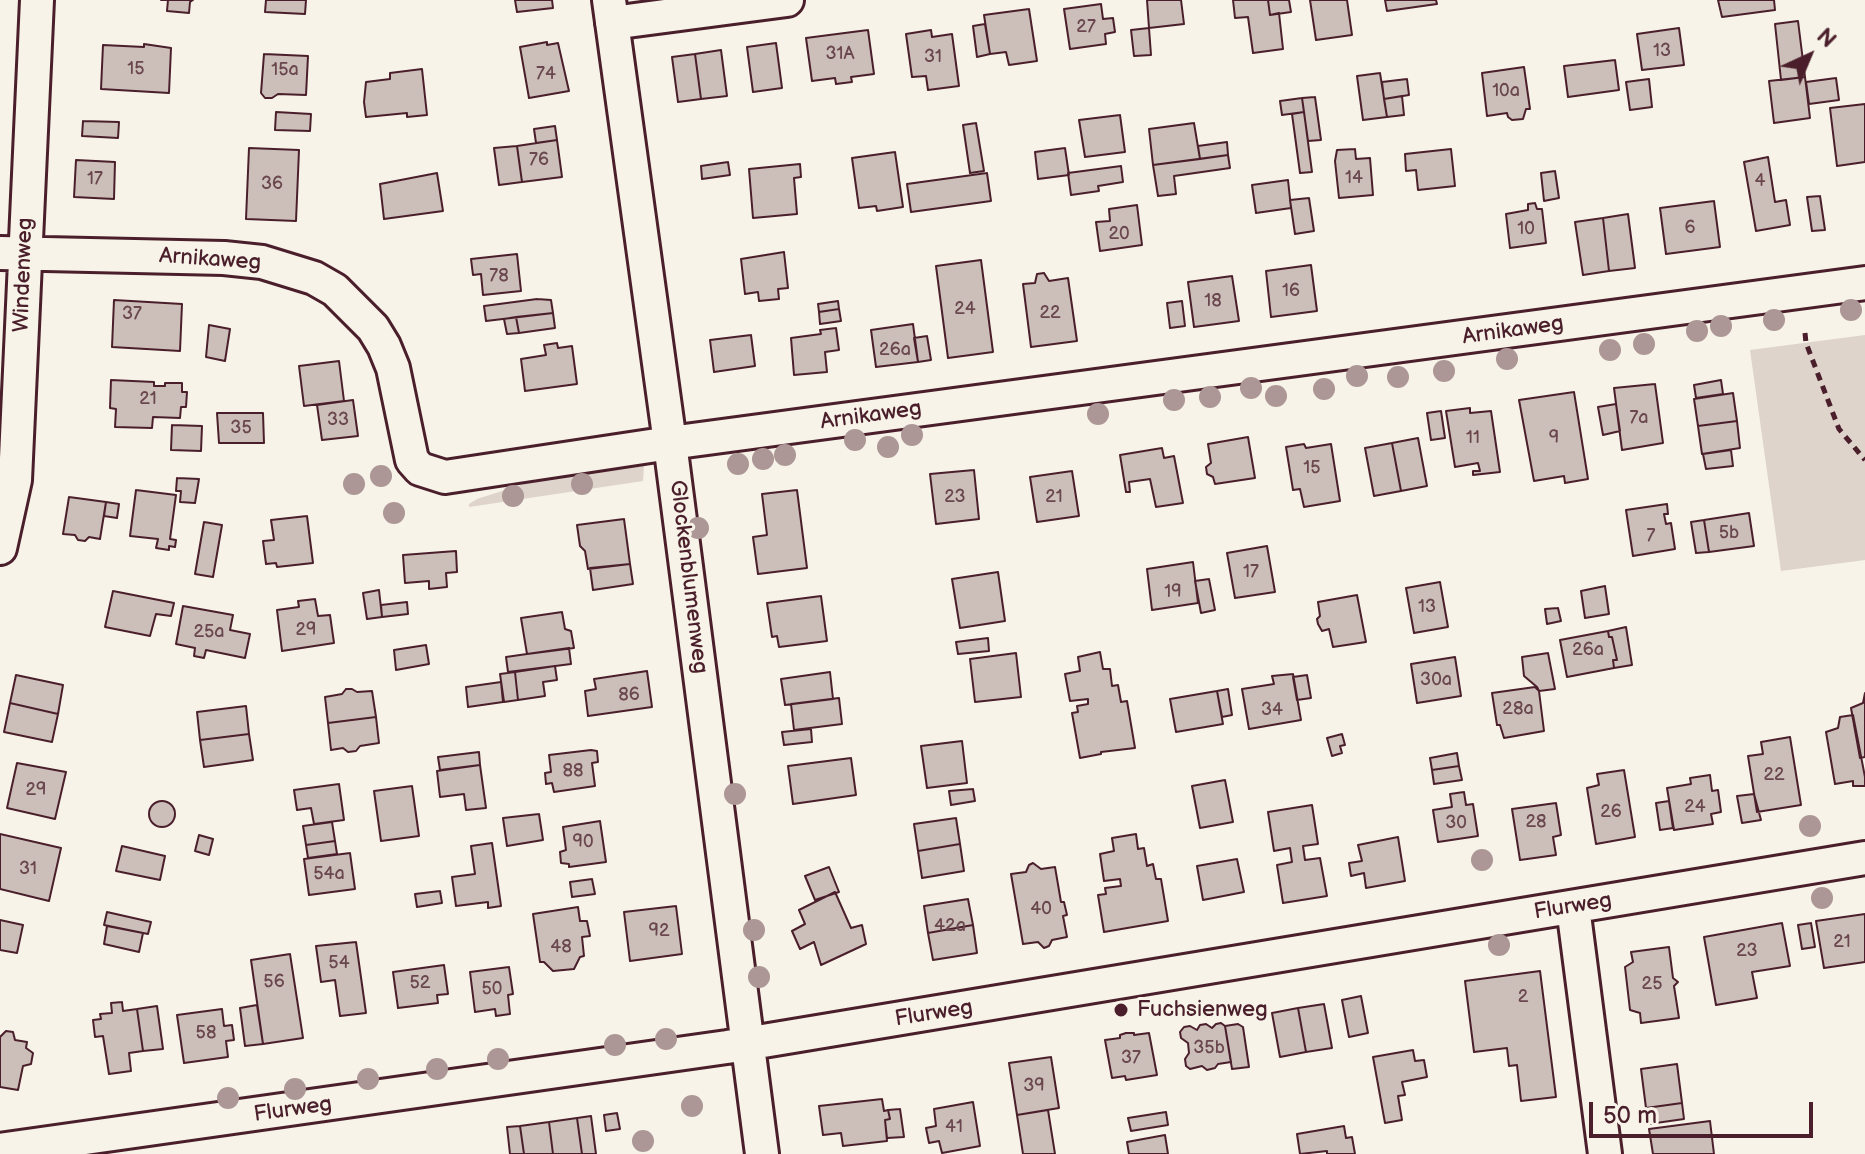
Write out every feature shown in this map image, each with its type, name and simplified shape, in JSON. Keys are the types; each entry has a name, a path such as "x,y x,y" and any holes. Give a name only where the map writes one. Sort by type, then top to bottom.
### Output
{"street":[{"name":"Windenweg","path":"0,548 15,480 12,253 37,0"},
{"path":"610,12 787,0"},
{"name":"Glockenblumenweg","path":"610,12 670,443 762,1154"},
{"name":"Arnikaweg","path":"12,253 224,258 262,262 314,278 335,290 356,310 384,346 393,368 412,460 431,475 445,477 670,443 1865,283"},
{"name":"Flurweg","path":"0,1150 174,1140 1865,858"},
{"path":"1573,907 1605,1154"}],"path":[{"path":"1805,333 1839,429 1865,460"}],"shaded area":[{"path":"1865,335 1865,560 1781,571 1750,350"},
{"path":"632,461 644,466 643,481 469,507 477,499 549,476"}],"building":[{"path":"168,0 193,0 189,13 167,11"},
{"path":"266,0 306,0 305,14 265,12"},
{"path":"515,0 552,0 553,8 517,12"},
{"path":"1147,0 1181,0 1184,24 1149,28"},
{"path":"1233,0 1268,0 1270,15 1279,13 1283,49 1253,53 1248,17 1235,18"},
{"path":"1268,0 1289,0 1291,12 1270,15"},
{"path":"1310,0 1347,0 1352,35 1316,40"},
{"path":"1385,0 1436,0 1437,4 1387,11"},
{"path":"1718,0 1774,0 1775,10 1722,17"},
{"path":"1101,4 1103,19 1113,18 1115,32 1105,34 1106,44 1070,49 1064,9"},
{"path":"1029,9 1037,61 1009,65 1006,52 990,54 984,15"},
{"path":"1798,21 1805,77 1781,80 1775,24"},
{"path":"985,24 990,54 977,57 973,26"},
{"path":"1149,28 1151,55 1134,56 1131,30"},
{"path":"1679,28 1684,65 1642,70 1637,34"},
{"path":"868,30 874,74 851,77 852,82 836,84 835,78 812,81 806,38"},
{"path":"931,30 932,37 952,34 959,86 928,90 926,76 912,77 906,34"},
{"path":"547,42 547,45 558,43 569,91 529,98 520,47"},
{"path":"776,43 782,88 753,92 747,47"},
{"path":"144,44 171,48 169,93 101,89 103,45 144,47"},
{"path":"721,50 727,96 701,99 695,54"},
{"path":"264,54 308,56 306,95 278,94 265,98 261,93"},
{"path":"695,54 701,99 678,102 672,57"},
{"path":"1615,60 1619,90 1568,97 1564,66"},
{"path":"1524,67 1530,109 1526,109 1523,119 1512,120 1507,113 1487,116 1482,73"},
{"path":"422,69 427,115 407,117 407,113 366,117 366,82 390,79 390,73"},
{"path":"1380,73 1387,117 1363,120 1357,76"},
{"path":"1805,77 1810,118 1774,123 1769,81"},
{"path":"1836,78 1839,100 1809,104 1806,82"},
{"path":"1407,79 1409,95 1384,99 1382,82"},
{"path":"1649,79 1652,107 1630,110 1626,82"},
{"path":"1402,96 1404,115 1387,117 1384,99"},
{"path":"1315,97 1321,140 1308,141 1302,98"},
{"path":"1302,98 1304,112 1282,115 1280,101"},
{"path":"1865,104 1865,162 1837,166 1830,108"},
{"path":"276,112 311,114 310,131 275,130"},
{"path":"1304,112 1312,172 1300,173 1292,114"},
{"path":"1120,115 1125,152 1085,157 1079,120"},
{"path":"83,121 119,122 118,138 82,136"},
{"path":"976,123 984,171 970,173 963,125"},
{"path":"1194,123 1200,159 1153,165 1149,129"},
{"path":"555,126 557,140 536,143 534,129"},
{"path":"557,140 562,177 522,182 517,146"},
{"path":"1227,142 1228,155 1200,159 1198,146"},
{"path":"517,146 522,182 499,185 494,148"},
{"path":"249,148 299,150 296,221 246,219"},
{"path":"1065,148 1069,175 1038,179 1035,152"},
{"path":"1355,149 1356,159 1370,158 1373,195 1339,198 1335,161 1337,150"},
{"path":"1451,149 1455,186 1418,190 1416,170 1406,171 1405,154"},
{"path":"895,152 903,207 877,211 876,206 859,208 852,158"},
{"path":"1228,155 1230,168 1174,176 1176,194 1158,196 1153,165"},
{"path":"1768,157 1775,202 1786,200 1790,225 1756,231 1744,162"},
{"path":"76,160 115,162 114,199 74,197"},
{"path":"728,162 730,175 702,179 701,166"},
{"path":"800,164 801,177 794,178 797,214 753,218 749,169"},
{"path":"1121,166 1123,182 1098,186 1099,191 1071,195 1068,173"},
{"path":"1555,171 1559,198 1544,201 1541,173"},
{"path":"437,173 443,211 384,219 380,184"},
{"path":"987,173 991,201 911,212 907,184"},
{"path":"1288,180 1291,208 1256,213 1252,185"},
{"path":"1820,196 1825,230 1812,231 1807,197"},
{"path":"1309,198 1314,231 1295,234 1290,200"},
{"path":"1714,201 1720,247 1666,254 1660,208"},
{"path":"1535,203 1537,209 1542,209 1546,243 1510,248 1506,214 1528,210 1528,204"},
{"path":"1137,205 1142,245 1100,251 1096,222 1110,221 1109,209"},
{"path":"1628,214 1635,268 1609,271 1603,218"},
{"path":"1603,218 1609,271 1583,275 1575,222"},
{"path":"784,252 788,288 778,289 779,299 759,301 758,292 745,294 741,259"},
{"path":"517,254 521,291 483,295 481,274 473,275 471,259"},
{"path":"981,260 993,352 948,358 936,266"},
{"path":"1311,265 1317,311 1271,317 1266,271"},
{"path":"1044,273 1049,281 1068,278 1077,341 1031,347 1023,284 1035,283 1037,274"},
{"path":"1232,276 1239,321 1194,327 1188,282"},
{"path":"114,300 182,304 180,351 112,347"},
{"path":"551,300 553,313 486,321 484,306"},
{"path":"838,301 839,309 819,312 818,304"},
{"path":"1182,301 1185,326 1170,328 1167,303"},
{"path":"839,309 841,321 820,324 819,312"},
{"path":"553,313 555,328 519,333 516,317"},
{"path":"516,317 519,333 507,334 504,319"},
{"path":"913,324 918,362 876,367 871,330"},
{"path":"209,325 230,329 225,361 206,357"},
{"path":"836,328 839,350 825,352 827,372 794,375 791,338 821,334 820,330"},
{"path":"751,335 755,366 714,372 710,340"},
{"path":"927,336 931,360 918,362 914,338"},
{"path":"557,343 558,348 572,346 577,384 525,391 521,359 546,355 544,345"},
{"path":"339,361 344,401 304,406 299,366"},
{"path":"111,380 154,382 154,386 182,383 182,392 187,392 186,407 181,407 180,418 153,417 152,428 115,427 116,409 110,408"},
{"path":"1721,380 1723,394 1696,398 1694,385"},
{"path":"1655,384 1663,443 1622,450 1614,388"},
{"path":"1574,392 1588,479 1565,483 1564,476 1534,481 1519,400"},
{"path":"1733,393 1737,421 1698,426 1694,399"},
{"path":"353,400 358,436 322,440 317,405"},
{"path":"1616,404 1620,431 1603,435 1598,407"},
{"path":"1470,408 1470,413 1491,411 1500,472 1473,475 1473,471 1480,471 1478,463 1455,467 1446,411"},
{"path":"1441,411 1445,438 1431,440 1427,413"},
{"path":"217,413 263,413 264,443 219,443"},
{"path":"1737,421 1740,448 1702,454 1698,426"},
{"path":"172,425 202,426 201,451 171,450"},
{"path":"1248,437 1255,478 1215,484 1213,477 1207,474 1206,467 1211,463 1208,444"},
{"path":"1418,438 1427,486 1401,491 1392,443"},
{"path":"1392,443 1401,491 1374,496 1365,448"},
{"path":"1304,444 1306,448 1331,444 1340,501 1304,507 1300,489 1293,490 1286,447"},
{"path":"1162,448 1164,458 1174,456 1183,503 1156,507 1150,479 1129,482 1130,492 1126,492 1120,455"},
{"path":"1731,450 1733,466 1706,469 1703,454"},
{"path":"974,470 979,519 936,524 930,474"},
{"path":"1072,471 1079,516 1037,522 1030,477"},
{"path":"177,478 199,479 195,503 180,502 181,491 176,491"},
{"path":"136,490 176,495 170,539 176,540 175,547 169,546 169,550 156,548 158,539 130,536"},
{"path":"797,490 807,568 758,574 753,537 767,535 762,494"},
{"path":"69,497 106,502 100,539 89,537 85,541 78,540 75,535 63,534"},
{"path":"106,502 119,504 117,518 104,516"},
{"path":"1667,504 1668,514 1664,514 1666,524 1671,523 1675,549 1633,556 1626,510"},
{"path":"1749,513 1754,546 1709,552 1704,520"},
{"path":"307,516 313,563 277,567 276,563 266,564 263,541 274,540 271,520"},
{"path":"624,519 630,564 588,569 577,525"},
{"path":"1704,520 1709,552 1696,553 1691,522"},
{"path":"204,522 222,525 213,577 195,574"},
{"path":"1267,546 1275,592 1235,598 1227,553"},
{"path":"456,551 457,572 446,573 447,587 429,589 429,581 405,583 403,555"},
{"path":"1193,562 1198,603 1152,610 1147,569"},
{"path":"630,564 633,584 593,590 590,568"},
{"path":"998,572 1005,621 960,628 952,579"},
{"path":"1209,579 1215,610 1201,613 1195,581"},
{"path":"1440,582 1448,627 1414,633 1406,588"},
{"path":"1605,586 1609,614 1585,618 1581,591"},
{"path":"379,590 382,617 367,619 363,593"},
{"path":"113,591 174,603 171,616 156,614 150,636 105,627"},
{"path":"1357,595 1366,642 1333,647 1329,629 1322,631 1318,624 1318,602"},
{"path":"821,596 827,641 779,647 777,636 772,637 767,603"},
{"path":"315,599 318,616 330,615 334,643 282,651 277,610 299,607 298,601"},
{"path":"407,602 408,614 382,617 381,605"},
{"path":"183,606 233,615 230,630 250,634 245,658 206,650 204,658 194,656 195,648 176,644"},
{"path":"1558,608 1561,621 1547,624 1545,609"},
{"path":"562,612 565,629 571,631 574,648 527,654 521,618"},
{"path":"1626,627 1632,665 1614,668 1613,660 1617,660 1608,631"},
{"path":"1608,631 1617,660 1613,660 1614,668 1567,677 1560,640"},
{"path":"988,638 989,651 958,654 956,642"},
{"path":"426,645 429,664 396,670 394,650"},
{"path":"569,648 571,664 508,672 506,657"},
{"path":"1100,652 1103,669 1110,669 1112,686 1118,685 1121,702 1127,701 1135,748 1080,758 1072,713 1078,712 1077,706 1088,704 1088,699 1070,701 1065,674 1080,671 1078,657"},
{"path":"1016,653 1021,697 975,702 970,659"},
{"path":"1548,653 1555,689 1539,691 1524,676 1522,657"},
{"path":"1455,657 1461,696 1417,703 1411,664"},
{"path":"555,666 557,680 543,682 545,696 518,700 515,672"},
{"path":"647,671 652,707 588,716 585,691 596,689 594,679"},
{"path":"515,672 518,700 504,702 500,674"},
{"path":"830,672 833,699 785,705 781,679"},
{"path":"1293,674 1301,720 1249,729 1242,689 1274,684 1272,676"},
{"path":"16,675 63,685 58,714 10,703"},
{"path":"1307,675 1311,698 1297,700 1293,677"},
{"path":"501,682 503,702 468,707 466,687"},
{"path":"1535,687 1539,691 1544,731 1504,738 1500,725 1497,725 1492,693"},
{"path":"346,689 372,691 376,717 328,723 325,697 342,694"},
{"path":"1228,689 1232,715 1222,717 1217,691"},
{"path":"1217,691 1223,724 1176,732 1170,699"},
{"path":"1865,693 1865,757 1860,758 1851,708 1863,703"},
{"path":"839,698 842,724 794,730 791,704"},
{"path":"10,703 58,714 52,742 4,732"},
{"path":"246,706 249,734 200,740 197,712"},
{"path":"1853,715 1865,786 1853,786 1853,781 1835,784 1826,732 1838,728 1840,717"},
{"path":"376,717 379,743 360,746 356,751 348,752 343,748 331,750 328,723"},
{"path":"811,729 812,742 784,745 782,732"},
{"path":"249,734 253,760 204,767 200,740"},
{"path":"1342,734 1345,745 1340,746 1342,753 1332,756 1327,738"},
{"path":"1790,737 1801,805 1757,812 1748,756 1763,754 1761,742"},
{"path":"962,741 967,783 927,788 921,746"},
{"path":"597,751 598,762 592,763 595,786 554,792 552,783 546,784 545,773 551,772 549,755"},
{"path":"479,752 480,765 440,770 438,757"},
{"path":"1457,753 1459,766 1432,770 1430,758"},
{"path":"851,758 856,795 793,804 788,766"},
{"path":"17,763 66,772 55,819 7,808"},
{"path":"480,765 486,808 466,810 464,794 440,797 437,771"},
{"path":"1459,766 1462,780 1434,784 1432,770"},
{"path":"1624,770 1635,837 1596,844 1587,788 1599,785 1597,774"},
{"path":"1710,775 1712,791 1718,790 1721,812 1711,814 1713,824 1674,830 1667,788 1691,784 1690,778"},
{"path":"1225,780 1233,822 1200,828 1192,786"},
{"path":"339,784 344,820 314,824 311,808 297,810 294,790"},
{"path":"412,786 419,836 381,841 374,791"},
{"path":"973,789 975,801 951,805 949,791"},
{"path":"1464,792 1466,805 1473,804 1478,836 1438,842 1433,810 1452,807 1450,794"},
{"path":"1754,794 1761,820 1742,823 1737,796"},
{"path":"162,801 171,805 175,814 171,823 162,827 153,823 149,814 153,805"},
{"path":"1669,801 1673,828 1660,830 1656,803"},
{"path":"1556,803 1561,835 1553,837 1556,855 1520,860 1512,809"},
{"path":"1312,805 1318,844 1303,846 1305,860 1320,858 1327,896 1283,903 1277,865 1292,862 1290,848 1274,851 1268,812"},
{"path":"539,814 543,840 507,846 503,818"},
{"path":"956,818 960,844 918,851 914,824"},
{"path":"600,821 606,862 569,867 569,864 561,863 560,852 566,850 563,827"},
{"path":"332,822 335,841 306,845 303,826"},
{"path":"0,834 61,848 49,901 0,889"},
{"path":"1136,834 1138,849 1144,848 1147,866 1153,864 1156,879 1161,879 1168,921 1104,932 1098,895 1106,894 1105,888 1121,886 1120,879 1104,881 1100,854 1114,851 1112,838"},
{"path":"199,835 213,839 209,855 195,851"},
{"path":"1398,837 1405,881 1366,888 1364,873 1351,876 1349,863 1362,861 1358,845"},
{"path":"335,841 337,854 308,858 306,845"},
{"path":"492,843 501,906 488,908 488,902 456,906 452,877 475,874 471,846"},
{"path":"960,844 964,871 922,878 918,851"},
{"path":"122,846 165,856 160,880 116,871"},
{"path":"350,853 355,889 309,895 304,859"},
{"path":"1237,859 1244,892 1203,900 1197,866"},
{"path":"1033,863 1041,869 1055,867 1061,902 1064,902 1067,915 1063,916 1067,937 1052,940 1044,948 1038,942 1023,944 1011,874 1026,872"},
{"path":"829,867 839,892 815,900 805,876"},
{"path":"592,879 595,894 572,897 570,882"},
{"path":"440,891 442,903 417,907 415,894"},
{"path":"835,892 851,928 862,925 866,944 821,965 814,942 800,949 792,931 805,924 799,910"},
{"path":"968,899 973,925 928,933 924,906"},
{"path":"676,906 682,954 630,961 624,912"},
{"path":"578,907 580,921 587,921 590,936 582,937 584,956 580,957 574,969 553,971 540,962 533,914"},
{"path":"107,912 151,922 148,934 104,925"},
{"path":"1865,914 1865,962 1824,968 1816,921"},
{"path":"0,920 23,925 17,953 0,950"},
{"path":"1782,923 1790,966 1752,972 1757,998 1716,1005 1704,937"},
{"path":"1811,923 1815,947 1802,949 1798,925"},
{"path":"973,925 977,953 933,960 928,933"},
{"path":"107,926 143,933 139,952 104,944"},
{"path":"356,942 366,1013 340,1016 335,980 321,982 316,946"},
{"path":"1669,947 1673,978 1678,982 1674,986 1679,1018 1641,1023 1640,1013 1630,1010 1625,967 1633,962 1631,952"},
{"path":"290,954 303,1038 263,1044 251,960"},
{"path":"444,965 448,994 437,995 438,1003 398,1008 393,972"},
{"path":"509,967 513,994 508,995 510,1014 496,1016 495,1009 475,1012 470,972"},
{"path":"1540,971 1556,1097 1521,1101 1517,1065 1509,1066 1507,1048 1474,1052 1465,981"},
{"path":"1361,996 1368,1033 1349,1037 1342,1000"},
{"path":"122,1002 123,1011 137,1009 143,1051 129,1053 131,1071 109,1074 103,1036 95,1037 93,1020 101,1019 100,1014 112,1013 111,1003"},
{"path":"1324,1004 1332,1048 1306,1052 1298,1008"},
{"path":"257,1005 263,1044 245,1046 240,1008"},
{"path":"157,1006 163,1049 143,1051 137,1009"},
{"path":"1298,1008 1306,1052 1280,1057 1272,1013"},
{"path":"222,1009 224,1026 232,1025 234,1040 226,1041 228,1057 184,1063 177,1015"},
{"path":"1221,1023 1225,1026 1231,1062 1207,1070 1202,1066 1190,1069 1185,1059 1189,1053 1188,1043 1181,1038 1180,1032 1184,1027 1197,1030 1200,1025 1206,1024 1212,1028"},
{"path":"1238,1024 1243,1027 1249,1067 1232,1069 1225,1026"},
{"path":"6,1031 13,1032 15,1040 27,1042 26,1048 33,1053 31,1064 23,1066 18,1090 0,1087 0,1037"},
{"path":"1126,1033 1149,1033 1157,1075 1126,1080 1125,1076 1112,1078 1105,1040 1120,1038"},
{"path":"1413,1050 1415,1061 1424,1060 1427,1077 1402,1082 1405,1095 1398,1096 1402,1120 1385,1123 1373,1057"},
{"path":"1051,1057 1059,1108 1017,1115 1009,1063"},
{"path":"1677,1064 1682,1103 1646,1108 1641,1069"},
{"path":"882,1099 884,1111 888,1110 890,1119 885,1120 887,1141 843,1146 841,1133 823,1135 819,1106"},
{"path":"973,1102 980,1146 942,1153 939,1141 929,1143 926,1128 936,1126 934,1109"},
{"path":"1682,1103 1684,1119 1649,1124 1646,1108"},
{"path":"900,1109 904,1137 887,1138 885,1120 890,1119 888,1110"},
{"path":"1048,1110 1055,1154 1023,1154 1017,1115"},
{"path":"1166,1112 1168,1125 1131,1131 1128,1118"},
{"path":"617,1113 620,1129 606,1131 604,1115"},
{"path":"591,1116 596,1154 582,1154 577,1118"},
{"path":"577,1118 582,1154 553,1154 549,1122"},
{"path":"1710,1121 1714,1154 1653,1154 1649,1129"},
{"path":"549,1122 553,1154 524,1154 520,1126"},
{"path":"520,1126 524,1154 510,1154 507,1127"},
{"path":"1344,1126 1346,1138 1352,1137 1355,1154 1327,1154 1327,1151 1300,1154 1297,1134"},
{"path":"1165,1135 1168,1154 1129,1154 1127,1142"}],"place":[{"name":"Fuchsienweg","path":"1121,1010"}]}
